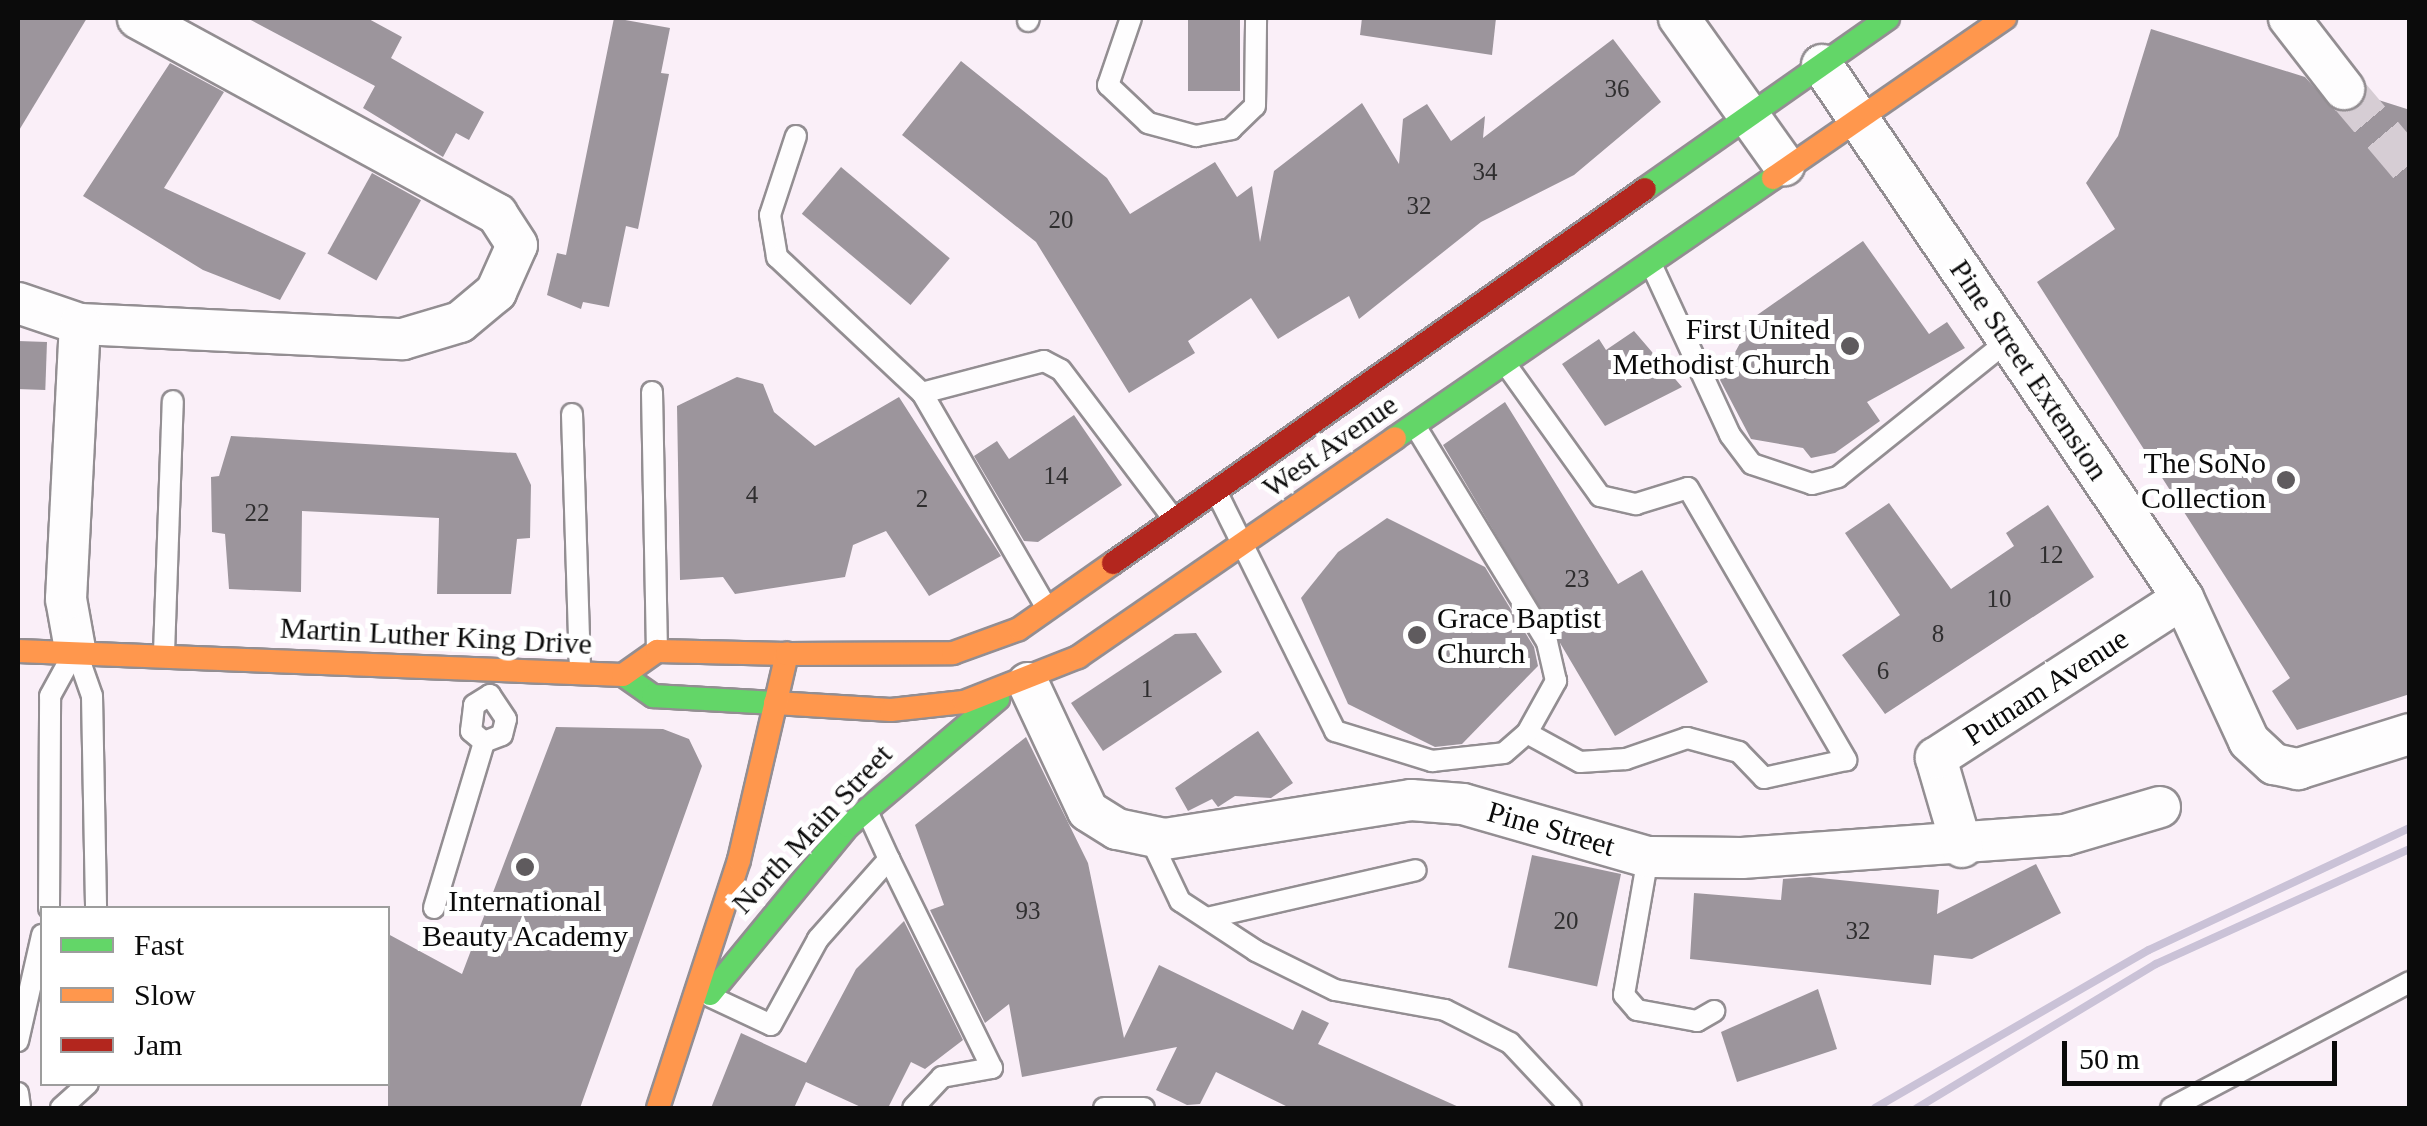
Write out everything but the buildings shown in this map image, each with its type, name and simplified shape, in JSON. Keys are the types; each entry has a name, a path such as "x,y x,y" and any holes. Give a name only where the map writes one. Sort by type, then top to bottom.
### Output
{"main road":[{"name":"West Avenue","path":"787,654 953,653 1019,629 1888,18"},
{"name":"West Avenue","path":"622,675 654,696 891,710 1018,687 1242,544 1784,164 2005,18"},
{"name":"Martin Luther King Drive","path":"18,651 76,649 622,675 657,651"},
{"path":"657,651 787,654"},
{"name":"North Main Street","path":"658,1108 739,860 787,654"},
{"name":"North Main Street","path":"683,1032 792,886 866,809 1018,687"}],"street":[{"path":"18,303 80,324 404,338 472,312 496,292 516,245 497,214 138,18"},
{"path":"1679,18 1784,164"},
{"path":"2288,18 2344,89"},
{"name":"Pine Street Extension","path":"1822,65 2183,598 2249,741 2274,764 2333,763 2410,734"},
{"path":"76,649 66,599 80,324"},
{"name":"Putnam Avenue","path":"1962,847 1936,758 2183,598"},
{"path":"1018,687 1088,811 1149,836"},
{"name":"Pine Street","path":"1149,836 1412,800 1464,804 1648,857 1962,847 2065,835 2160,807"}],"lane":[{"path":"1131,18 1108,85 1148,122 1196,136 1231,128 1255,106 1256,18"},
{"path":"796,136 770,216 778,258 922,393 1005,523 1046,610"},
{"path":"1648,259 1730,435 1752,464 1812,484 1838,477 2010,340"},
{"path":"1504,360 1600,496 1636,504 1688,488 1846,760 1764,778 1740,752 1687,738 1626,759 1580,762 1528,733"},
{"path":"922,393 1044,361 1061,370 1174,518"},
{"path":"652,392 657,651"},
{"path":"164,653 174,401"},
{"path":"572,414 580,673"},
{"path":"1215,489 1334,731 1432,761 1482,760 1528,733 1556,681 1547,642 1414,424"},
{"path":"49,906 50,696 76,649"},
{"path":"76,649 92,696 96,906"},
{"path":"434,908 484,742 502,735 506,719 490,696 493,669"},
{"path":"866,809 992,1068 942,1077 913,1108"},
{"path":"1149,836 1171,890 1206,918 1335,990 1445,1010 1510,1043 1570,1108"},
{"path":"1648,857 1624,995 1637,1010 1697,1021 1714,1010"},
{"path":"709,996 771,1024 838,917 889,860"},
{"path":"1206,918 1416,870"},
{"path":"792,886 838,917"},
{"path":"18,1041 40,945"},
{"path":"2171,1108 2410,982"},
{"path":"61,1108 86,1086"},
{"path":"18,1093 20,1108"},
{"path":"1104,1108 1144,1108"}],"tunnel":[{"path":"2344,89 2410,167"}],"railway":[{"path":"1875,1108 2149,950 2410,828"},
{"path":"1917,1108 2156,964 2410,849"}],"traffic: fast":[{"path":"1645,189 1888,18"},
{"path":"1395,438 1773,178"},
{"path":"623,675 653,696 775,703"},
{"path":"710,994 848,826 998,699"}],"traffic: slow":[{"path":"1773,178 2005,18"},
{"path":"775,703 891,710 964,702 1078,657 1395,438"},
{"path":"658,1108 739,860 787,654 953,653 1019,629 1113,563"},
{"path":"18,651 623,675 657,651 787,654"}],"traffic: jam":[{"path":"1113,563 1645,189"}],"place":[{"name":"First United Methodist Church","path":"1850,346"},
{"name":"The SoNo Collection","path":"2286,480"},
{"name":"Grace Baptist Church","path":"1417,635"},
{"name":"International Beauty Academy","path":"525,867"}]}
